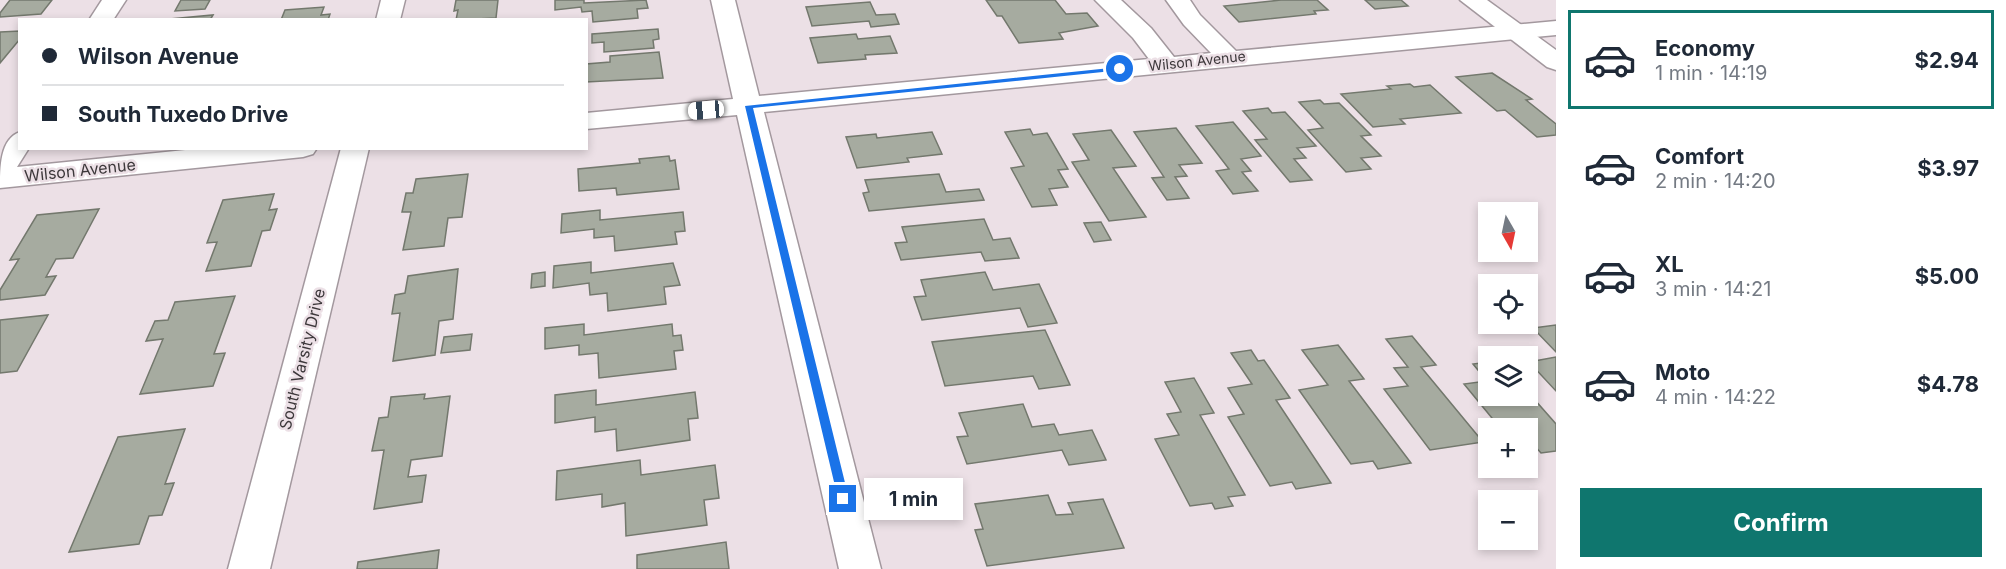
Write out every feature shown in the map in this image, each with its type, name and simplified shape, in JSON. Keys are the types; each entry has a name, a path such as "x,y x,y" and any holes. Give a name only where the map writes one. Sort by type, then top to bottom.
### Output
{"street":[{"path":"102,18 114,0"},
{"path":"388,18 393,0"},
{"path":"723,0 860,569"},
{"path":"1107,0 1142,33 1166,64"},
{"path":"1179,0 1192,20 1229,58"},
{"path":"1472,0 1556,62"},
{"name":"Wilson Avenue","path":"588,121 1556,28"},
{"path":"0,170 18,144"},
{"name":"Wilson Avenue","path":"0,178 283,150"},
{"name":"South Varsity Drive","path":"249,569 354,150"}],"building":[{"path":"10,0 52,0 41,14 0,17 0,13"},
{"path":"181,0 210,0 205,9 175,11"},
{"path":"456,0 498,0 496,18 456,18 458,10 454,11"},
{"path":"555,0 584,0 584,3 646,0 648,8 637,9 638,18 593,22 592,11 582,12 581,7 555,10"},
{"path":"986,0 1055,0 1066,14 1087,13 1098,26 1059,33 1063,39 1019,43 1002,16 997,16"},
{"path":"1281,0 1317,0 1328,10 1314,11 1316,14 1239,22 1224,6"},
{"path":"1365,0 1401,0 1408,6 1375,9"},
{"path":"870,2 876,15 895,14 899,24 871,27 869,21 812,26 806,7"},
{"path":"324,7 321,15 330,14 329,18 282,18 285,10"},
{"path":"213,15 211,18 181,18"},
{"path":"658,29 659,39 653,40 654,48 604,52 604,42 592,43 592,34"},
{"path":"18,31 18,41 0,63 0,32"},
{"path":"856,34 858,39 890,36 897,53 865,55 866,59 818,63 810,38"},
{"path":"659,52 663,78 588,82 588,64 610,62 610,56"},
{"path":"1492,73 1532,99 1526,100 1556,124 1556,135 1537,137 1505,110 1497,111 1456,77"},
{"path":"1410,84 1414,87 1430,85 1461,113 1400,119 1405,124 1373,127 1341,94 1391,89 1387,86"},
{"path":"1320,100 1324,104 1339,103 1371,135 1361,136 1381,156 1361,158 1371,169 1346,172 1308,130 1323,128 1299,102"},
{"path":"1268,108 1272,113 1285,112 1316,146 1297,148 1306,158 1294,159 1312,180 1290,182 1255,140 1267,139 1243,111"},
{"path":"1233,122 1261,156 1241,159 1251,171 1242,172 1258,191 1233,194 1216,171 1229,169 1196,126"},
{"path":"1176,128 1202,163 1179,165 1187,176 1175,177 1189,198 1167,200 1152,178 1164,177 1134,132"},
{"path":"1030,129 1033,135 1047,133 1068,169 1058,170 1068,187 1049,189 1057,205 1032,207 1011,168 1024,166 1005,132"},
{"path":"1111,130 1136,166 1113,168 1146,217 1109,221 1072,162 1089,160 1073,134"},
{"path":"932,132 942,154 907,158 909,162 857,168 846,137 876,134 877,138"},
{"path":"669,156 670,161 675,160 679,189 617,195 616,188 579,191 578,169 640,163 639,159"},
{"path":"468,174 462,217 448,218 444,246 403,250 411,212 402,212 406,193 413,193 416,179"},
{"path":"939,174 946,192 979,189 984,200 869,211 863,193 869,192 865,180"},
{"path":"274,194 269,210 277,209 270,230 262,231 251,266 206,271 217,242 207,243 223,200"},
{"path":"99,209 73,258 56,259 46,277 56,276 45,295 0,300 0,290 19,259 10,260 37,215"},
{"path":"600,210 600,220 683,212 685,231 675,232 677,244 615,251 614,236 594,238 594,229 561,233 562,214"},
{"path":"984,219 993,240 1010,238 1019,258 985,261 981,252 901,260 895,243 907,242 902,227"},
{"path":"1101,222 1111,240 1094,242 1084,223"},
{"path":"591,262 591,273 673,263 680,285 664,287 666,304 608,311 607,293 590,295 589,283 553,288 554,266"},
{"path":"458,269 453,319 439,321 435,355 393,361 400,313 392,314 395,295 405,293 408,276"},
{"path":"545,272 545,286 531,288 532,274"},
{"path":"985,272 993,290 1039,284 1057,323 1028,327 1020,308 922,320 914,297 926,296 921,280"},
{"path":"235,296 214,354 225,353 213,386 140,394 163,339 146,341 155,321 168,320 175,302"},
{"path":"48,315 17,371 0,373 0,320"},
{"path":"584,324 584,335 672,324 673,336 681,335 683,350 674,351 676,369 599,378 598,353 579,355 579,345 545,349 545,328"},
{"path":"1556,325 1556,352 1538,333 1538,327"},
{"path":"1045,330 1070,385 1039,389 1033,376 945,386 932,342"},
{"path":"472,334 470,350 441,353 444,337"},
{"path":"1412,336 1436,365 1421,367 1478,436 1478,443 1430,450 1384,389 1408,386 1394,368 1408,367 1386,339"},
{"path":"1338,345 1364,379 1349,381 1411,463 1378,469 1373,461 1351,464 1299,390 1328,385 1302,350"},
{"path":"1251,350 1258,361 1264,360 1290,398 1276,400 1331,483 1296,489 1292,482 1270,486 1228,417 1244,414 1228,388 1252,384 1231,353"},
{"path":"1556,357 1556,391 1538,372 1538,360"},
{"path":"1194,378 1214,413 1200,415 1245,495 1228,497 1233,506 1215,509 1212,503 1190,506 1155,439 1179,435 1167,414 1181,412 1165,382"},
{"path":"1478,382 1478,401 1464,384"},
{"path":"596,390 596,405 695,392 698,418 688,419 690,440 617,451 616,429 595,432 595,417 555,423 555,395"},
{"path":"425,394 424,399 450,396 442,456 411,460 408,477 426,475 422,502 374,509 384,450 372,451 379,418 388,417 391,397"},
{"path":"1023,404 1032,427 1054,424 1059,435 1092,430 1106,460 1069,465 1062,450 967,464 957,437 968,436 959,413"},
{"path":"1538,404 1556,424 1556,451 1541,453 1538,450 1538,418 1492,418 1482,406 1538,406"},
{"path":"185,429 165,484 174,483 162,515 149,516 139,544 69,552 118,437"},
{"path":"640,460 641,475 715,465 719,498 704,500 707,525 626,536 625,503 602,507 602,494 556,500 557,471"},
{"path":"1048,495 1056,515 1073,514 1068,503 1103,499 1124,548 987,566 975,530 983,529 975,504"},
{"path":"726,542 729,569 637,569 637,555"},
{"path":"439,550 437,569 357,569 358,562"}],"route":[{"path":"843,499 748,106 1120,69"}]}
